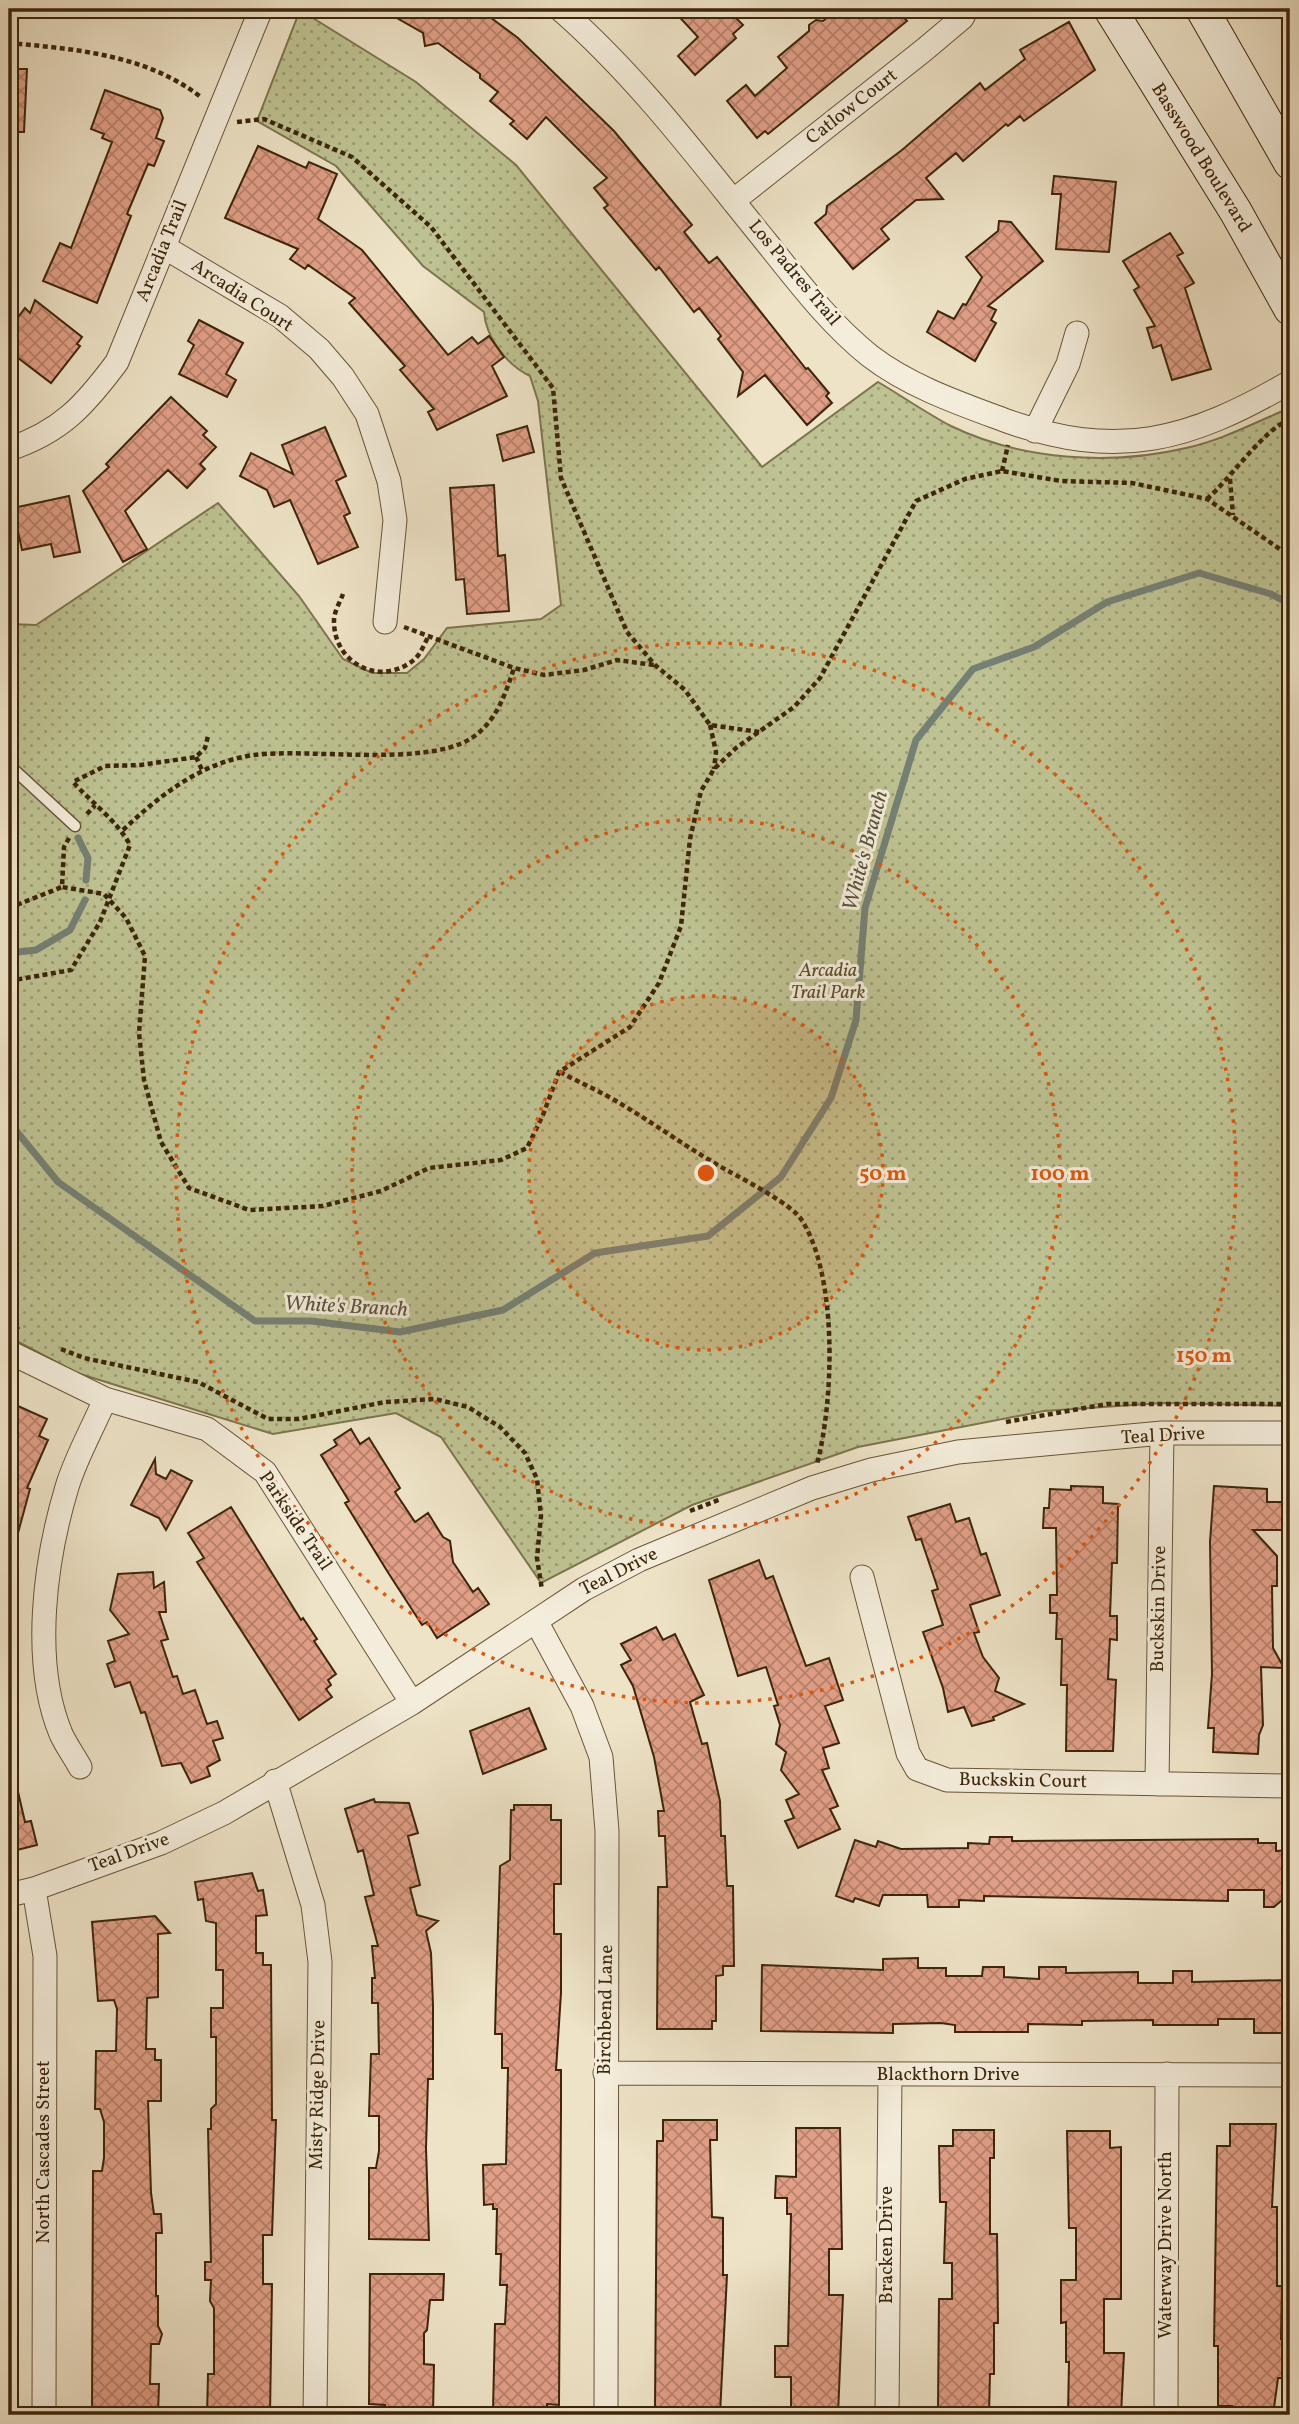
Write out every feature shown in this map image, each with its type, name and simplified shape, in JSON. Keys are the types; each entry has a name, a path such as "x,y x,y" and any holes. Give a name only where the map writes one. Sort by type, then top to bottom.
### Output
{"main road":[{"name":"Basswood Boulevard","path":"1111,9 1236,212 1290,309"},
{"path":"1202,9 1290,163"}],"street":[{"name":"Arcadia Trail","path":"9,449 38,440 88,401 117,362 261,9"},
{"name":"Los Padres Trail","path":"560,9 636,81 829,319 872,357 954,402 1035,431 1088,442 1142,441 1188,430 1235,412 1290,382"},
{"name":"Catlow Court","path":"733,201 924,50 962,18 967,9"},
{"name":"Arcadia Court","path":"164,247 279,316 335,367 367,414 388,481 395,520 385,622"},
{"path":"1035,431 1068,364 1077,332"},
{"name":"Parkside Trail","path":"16,1343 105,1399 207,1429 265,1472 412,1703"},
{"path":"79,1767 61,1734 47,1679 43,1633 50,1558 67,1485 105,1399"},
{"name":"Teal Drive","path":"9,1895 34,1889 161,1843 224,1813 412,1703 545,1615 639,1560 819,1486 871,1470 958,1452 1162,1433 1290,1433"},
{"name":"Buckskin Drive","path":"1157,1784 1162,1433"},
{"name":"Buckskin Court","path":"862,1577 908,1753 917,1769 947,1780 1290,1787"},
{"name":"Birchbend Lane","path":"545,1615 601,1757 607,1831 606,2415"},
{"name":"Misty Ridge Drive","path":"275,1781 313,1905 320,1962 315,2415"},
{"name":"North Cascades Street","path":"34,1889 45,1956 44,2415"},
{"name":"Blackthorn Drive","path":"605,2073 1290,2075"},
{"name":"Waterway Drive North","path":"1166,2415 1167,2074"},
{"name":"Bracken Drive","path":"887,2415 890,2075"}],"lane":[{"path":"9,765 75,826"}],"path":[{"path":"9,43 101,53 156,71 183,83 218,114 238,123 264,119 352,158 431,227 553,388 561,478 627,632 655,665 685,690 710,725 716,752 714,769"},
{"path":"1206,499 1230,478 1277,425 1290,419"},
{"path":"9,908 62,887 104,894 126,918 145,956 139,1033 144,1080 162,1142 188,1188 248,1210 323,1206 382,1191 429,1168 501,1160 527,1148 559,1072 630,1027 660,983 681,926 690,839 701,792 714,769 736,748 794,707 820,678 916,501 965,479 1002,471 1061,481 1132,483 1206,499 1233,514 1290,556"},
{"path":"1230,478 1233,514"},
{"path":"343,594 333,617 336,642 350,662 372,673 397,671 417,657 429,635"},
{"path":"385,622 429,635 514,668 544,675 584,670 617,660 655,665"},
{"path":"123,830 174,787 202,770 254,755 371,754 444,749 470,738 492,719 504,699 514,668"},
{"path":"710,725 760,732"},
{"path":"9,981 71,970 100,922 130,845 123,830 109,821 73,782 105,766 154,764 196,757 205,748 208,736"},
{"path":"196,757 202,770"},
{"path":"62,887 64,847 75,826"},
{"path":"559,1072 621,1104 672,1138 747,1180 800,1217 823,1275 829,1361 817,1464 819,1486"},
{"path":"9,1320 16,1343"},
{"path":"59,1349 84,1358 198,1382 268,1419 299,1419 385,1402 435,1399 468,1407 508,1436 525,1453 533,1471 541,1516 537,1558 545,1615"}],"green space":[{"name":"Arcadia Trail Park","path":"300,10 416,82 516,165 762,467 878,382 951,426 978,437 1036,453 1097,458 1157,454 1200,445 1290,408 1290,1406 1163,1403 1044,1411 858,1447 692,1505 541,1583 441,1437 396,1413 273,1434 77,1373 9,1337 9,624 36,625 218,503 299,596 343,659 372,673 407,673 424,659 447,628 541,619 561,605 538,401 530,376 513,365 499,350 489,331 484,312 423,266 336,166 257,121"}],"building":[{"path":"381,9 479,9 518,38 614,131 692,225 684,232 709,263 717,257 806,369 808,368 829,393 826,396 832,403 807,425 765,375 738,396 743,372 718,339 721,336 699,308 694,312 659,267 656,270 604,208 608,205 594,188 607,178 546,117 527,139 510,124 514,121 490,101 498,92 480,78 480,74 438,43 425,46 423,33"},
{"path":"672,9 727,9 743,25 733,34 736,38 695,75 678,56 698,37"},
{"path":"838,9 896,9 907,21 768,134 765,131 757,138 727,101 746,85 755,96 787,68 778,57 809,31 809,25 816,20 823,21"},
{"path":"1069,22 1095,70 1024,121 1020,116 1008,126 1006,124 963,161 956,153 926,178 943,199 916,200 881,229 889,239 853,269 815,223 826,214 827,206 902,150 980,83 985,90 1025,59 1020,50"},
{"path":"9,69 27,69 24,132 9,132"},
{"path":"105,90 160,110 163,118 156,138 164,141 154,166 148,164 127,214 131,216 97,303 43,281 60,243 71,248 112,142 102,138 104,134 91,129"},
{"path":"258,146 306,168 309,162 337,174 318,219 362,250 448,355 472,337 478,344 489,336 504,357 492,366 507,396 437,430 428,412 434,409 400,370 405,366 349,303 355,298 308,265 305,269 290,259 298,249 225,218"},
{"path":"1054,176 1116,182 1109,252 1056,249 1061,194 1052,194"},
{"path":"999,221 1011,222 1043,261 988,306 996,310 991,320 996,323 975,361 927,332 938,311 954,319 963,304 966,305 982,277 966,257 998,231"},
{"path":"1170,233 1183,253 1177,256 1194,283 1185,288 1211,369 1172,380 1161,345 1153,348 1147,328 1155,326 1134,290 1139,287 1123,261"},
{"path":"35,300 82,337 77,344 80,346 51,383 9,351 9,329 25,308 30,313"},
{"path":"199,320 243,343 226,374 236,380 227,397 179,374 194,345 188,341"},
{"path":"171,397 207,431 203,435 216,447 200,464 205,469 187,488 168,470 125,511 147,549 123,562 83,491 109,467 106,464"},
{"path":"527,426 534,452 503,461 497,435"},
{"path":"325,427 346,476 336,481 350,513 344,516 358,547 318,564 290,500 274,507 267,490 240,476 251,453 293,474 282,445"},
{"path":"494,485 498,556 505,555 509,611 467,614 464,579 456,580 450,488"},
{"path":"69,496 80,552 54,557 51,544 22,550 13,508"},
{"path":"9,1402 47,1419 39,1436 48,1440 27,1488 30,1489 15,1544 9,1543"},
{"path":"351,1429 360,1444 369,1438 400,1488 395,1492 415,1522 428,1513 443,1537 450,1541 453,1562 473,1592 478,1588 489,1604 437,1638 427,1622 422,1625 389,1574 345,1503 349,1501 321,1455 337,1445 334,1440"},
{"path":"155,1459 156,1474 166,1479 171,1470 192,1481 166,1530 159,1518 131,1505"},
{"path":"1071,1486 1103,1487 1103,1503 1118,1504 1117,1563 1112,1563 1110,1616 1117,1616 1117,1640 1110,1639 1108,1679 1116,1680 1113,1751 1066,1751 1067,1685 1061,1685 1062,1639 1056,1639 1057,1613 1050,1613 1050,1595 1057,1595 1056,1528 1043,1528 1044,1508 1049,1508 1050,1489 1071,1490"},
{"path":"1214,1486 1267,1489 1267,1502 1283,1502 1284,1530 1253,1530 1277,1556 1277,1586 1272,1586 1273,1648 1284,1668 1261,1667 1263,1725 1259,1735 1258,1754 1213,1752 1214,1728 1208,1728 1212,1674 1210,1542"},
{"path":"950,1504 956,1522 969,1518 981,1555 986,1553 1000,1595 970,1605 979,1632 974,1633 983,1657 999,1678 995,1691 1024,1704 993,1717 994,1720 972,1726 964,1707 948,1712 943,1688 923,1632 943,1625 932,1591 938,1589 921,1539 916,1540 908,1517"},
{"path":"231,1507 301,1620 303,1618 317,1639 314,1641 336,1674 328,1680 331,1685 326,1689 332,1697 299,1720 197,1562 204,1558 188,1533"},
{"path":"759,1560 766,1579 773,1576 806,1666 829,1658 843,1700 825,1706 839,1743 823,1748 829,1768 822,1770 838,1806 830,1809 840,1829 798,1848 785,1821 794,1818 786,1800 799,1794 781,1770 786,1752 776,1744 780,1725 774,1706 778,1705 766,1667 738,1676 709,1580"},
{"path":"153,1572 154,1588 164,1582 166,1612 159,1612 168,1639 161,1641 173,1677 177,1676 183,1694 195,1690 207,1724 217,1721 223,1738 213,1741 220,1760 207,1767 210,1776 191,1783 181,1763 162,1766 145,1712 141,1713 130,1682 115,1687 107,1664 115,1661 108,1641 129,1634 110,1610 118,1574"},
{"path":"656,1627 663,1640 675,1634 704,1695 690,1702 702,1744 707,1743 720,1801 721,1836 725,1836 727,1886 733,1886 734,1966 723,1966 723,1975 716,1976 716,2021 712,2021 712,2029 657,2029 658,1887 667,1887 665,1836 659,1836 658,1811 664,1811 654,1757 633,1686 621,1665 631,1660 621,1644"},
{"path":"529,1708 546,1749 483,1774 470,1731"},
{"path":"16,1783 25,1822 31,1821 37,1845 9,1852 9,1784"},
{"path":"374,1799 375,1802 409,1803 418,1833 408,1836 420,1885 410,1888 417,1915 438,1921 426,1931 431,1953 433,2005 433,2079 428,2079 426,2148 429,2240 369,2239 369,2168 376,2168 379,2151 379,2116 369,2116 371,2054 379,2054 378,2003 372,2003 372,1978 375,1978 372,1946 378,1946 365,1897 374,1895 363,1850 358,1852 345,1809"},
{"path":"514,1805 551,1805 551,1820 561,1820 561,1884 554,1884 554,1934 561,1934 561,1993 556,2070 561,2070 559,2405 547,2404 547,2410 538,2410 537,2415 508,2415 509,2411 493,2410 495,2324 505,2324 507,2285 500,2285 501,2254 496,2254 497,2209 493,2209 493,2204 484,2205 483,2165 506,2164 508,2068 502,2068 502,2034 495,2034 500,1866 510,1860 511,1810 514,1810"},
{"path":"990,1837 1012,1837 1012,1841 1258,1839 1258,1843 1276,1843 1276,1851 1290,1850 1290,1893 1274,1907 1264,1907 1264,1890 1228,1890 1228,1901 984,1896 984,1901 959,1900 959,1907 928,1907 927,1895 883,1895 879,1906 855,1898 853,1902 836,1896 855,1840 876,1847 878,1841 901,1849 968,1848 968,1843 989,1844"},
{"path":"252,1873 258,1891 263,1890 267,1915 256,1916 256,1953 263,1953 263,1965 271,1965 272,2120 276,2120 272,2235 263,2235 263,2284 272,2284 270,2415 207,2415 208,2374 214,2374 214,2308 210,2301 211,2280 205,2280 205,2262 211,2262 208,2129 211,2129 211,2109 216,2104 216,2037 211,2037 211,2008 223,2008 223,1970 216,1970 216,1923 206,1921 203,1899 198,1900 195,1882"},
{"path":"155,1916 170,1933 158,1934 158,1997 147,1998 146,2049 155,2049 155,2060 161,2060 161,2101 148,2101 151,2193 154,2214 161,2214 162,2233 156,2233 156,2296 158,2326 162,2334 159,2344 151,2344 150,2384 159,2384 158,2415 92,2415 93,2171 102,2171 104,2158 104,2122 100,2109 95,2109 96,2051 116,2051 117,2009 114,2000 98,2001 92,1922"},
{"path":"918,1958 918,1968 946,1968 946,1976 982,1976 983,1967 1004,1967 1004,1977 1039,1979 1039,1967 1066,1967 1066,1973 1138,1972 1138,1983 1173,1983 1173,1971 1192,1971 1192,1982 1290,1980 1290,2020 1285,2020 1285,2033 1254,2033 1254,2019 1218,2019 1218,2025 1153,2025 1153,2020 1082,2021 1082,2025 1028,2024 1028,2032 955,2032 955,2025 941,2023 893,2024 893,2033 761,2031 762,1965 883,1970 883,1959"},
{"path":"663,2120 717,2120 717,2140 710,2140 712,2217 723,2218 723,2275 727,2275 720,2414 717,2415 671,2415 671,2409 655,2409 657,2141 663,2141"},
{"path":"1230,2124 1276,2124 1272,2207 1277,2207 1277,2286 1282,2286 1281,2339 1284,2339 1283,2378 1278,2378 1273,2415 1232,2415 1232,2406 1218,2406 1218,2346 1214,2346 1217,2146 1230,2146"},
{"path":"796,2128 840,2128 842,2249 829,2249 829,2295 843,2295 838,2415 791,2415 791,2377 775,2377 775,2346 788,2346 791,2214 787,2214 787,2198 775,2198 776,2176 796,2177"},
{"path":"953,2130 994,2130 994,2158 990,2158 990,2234 997,2234 998,2323 994,2323 994,2374 990,2374 989,2415 946,2415 946,2410 938,2410 939,2299 952,2299 952,2263 944,2263 946,2202 940,2202 939,2146 953,2146"},
{"path":"1067,2131 1110,2131 1110,2148 1121,2147 1121,2299 1104,2299 1104,2353 1124,2353 1121,2415 1068,2415 1069,2362 1066,2362 1066,2322 1061,2323 1061,2280 1076,2280 1076,2228 1069,2228"},
{"path":"370,2274 444,2274 443,2300 430,2300 427,2330 424,2333 424,2364 434,2365 433,2413 385,2412 385,2405 369,2404"}],"waterway":[{"name":"White's Branch","path":"9,1122 58,1182 255,1321 311,1321 400,1332 503,1310 595,1253 708,1236 781,1177 831,1098 856,1020 865,908 916,740 973,669 1034,647 1107,602 1199,573 1271,594 1290,604"},
{"path":"78,838 88,858 86,880"},
{"path":"9,953 36,950 70,930 85,900"}]}
